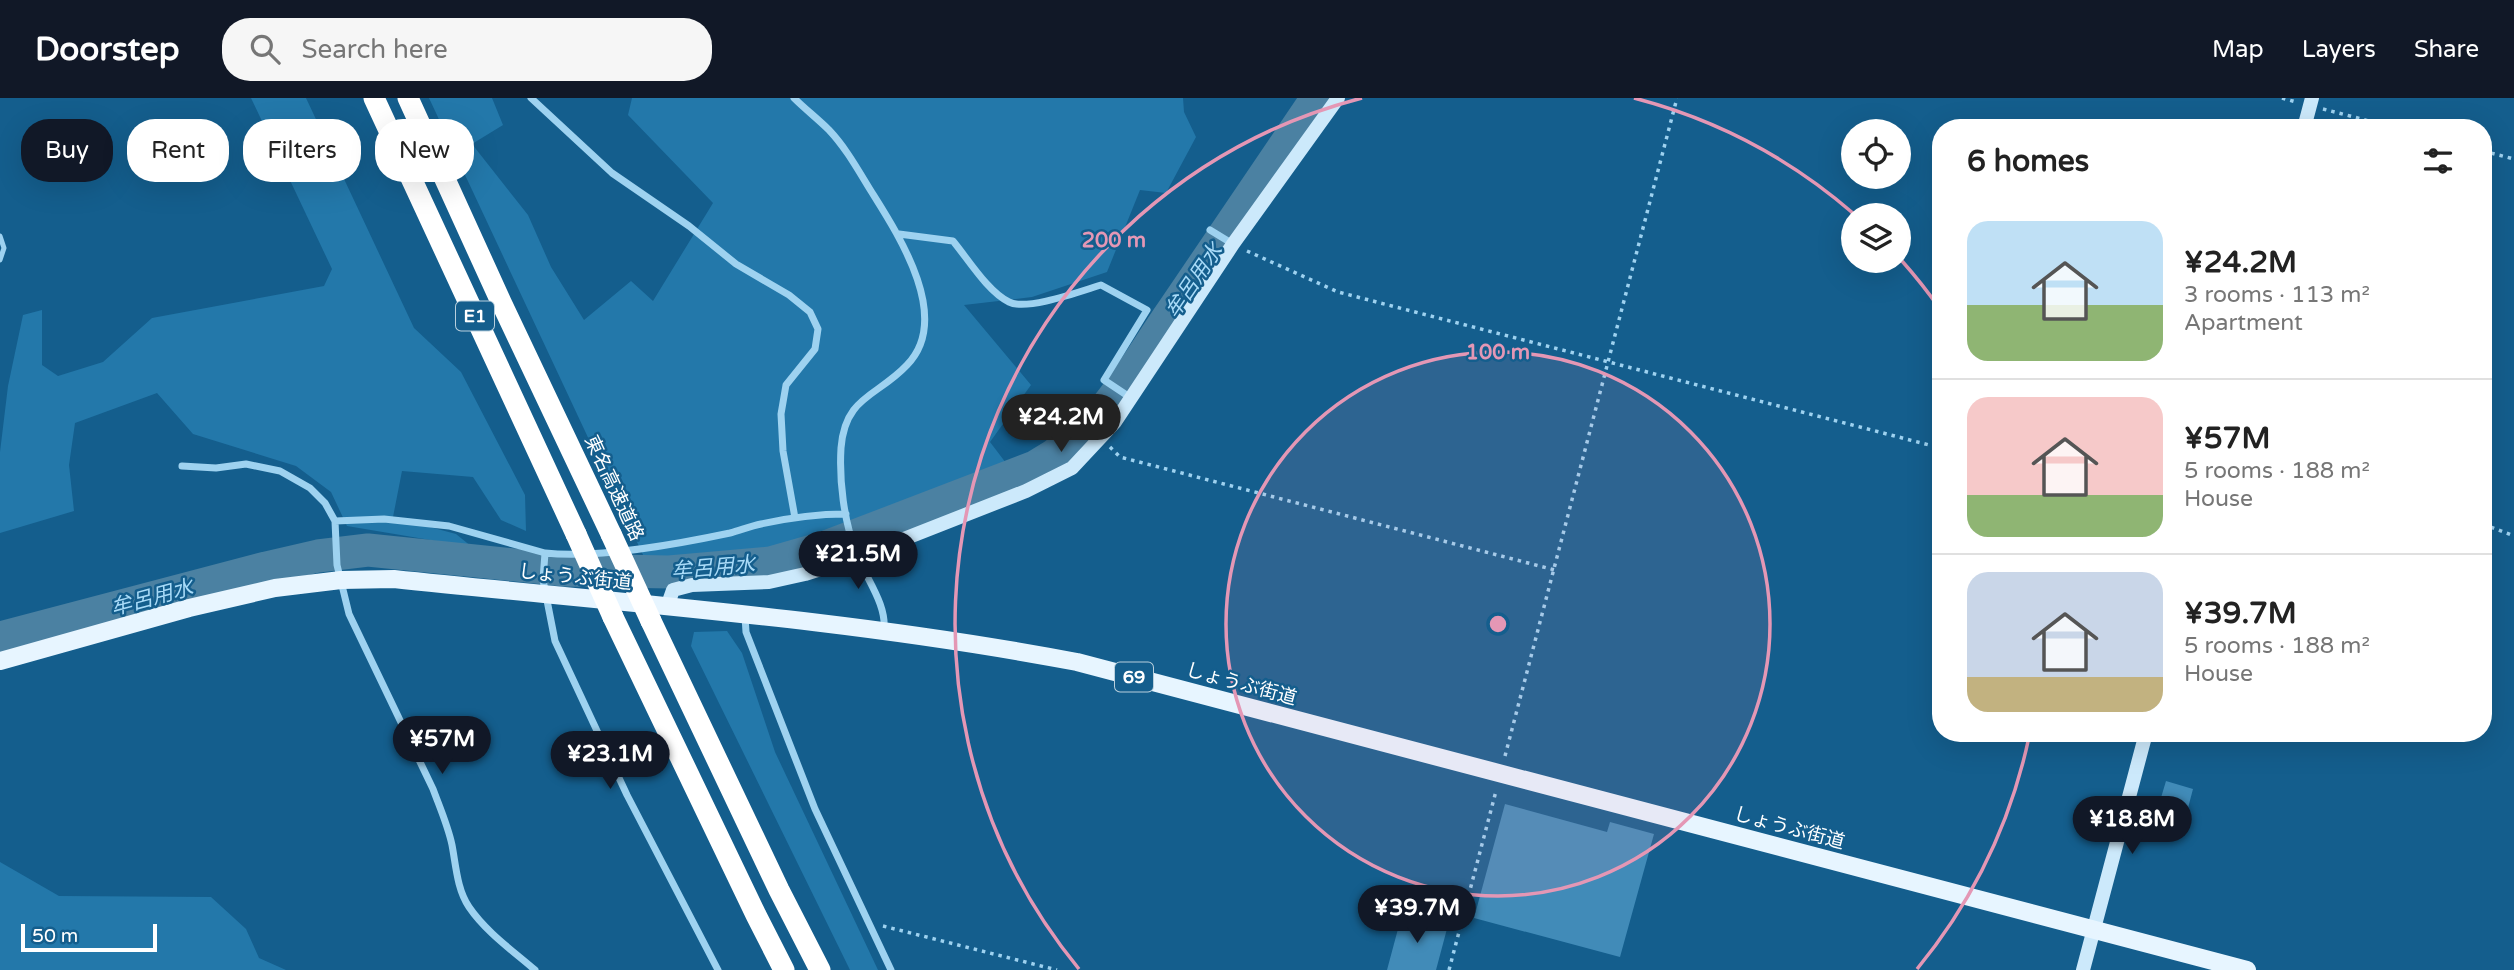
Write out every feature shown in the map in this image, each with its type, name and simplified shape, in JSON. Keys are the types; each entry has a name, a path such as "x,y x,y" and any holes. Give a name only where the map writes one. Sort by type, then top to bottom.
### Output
{"highway":[{"name":"E1","path":"374,98 613,617 785,970"},
{"name":"東名高速道路","path":"408,98 611,534 659,614 779,890 820,970"}],"main road":[{"name":"しょうぶ街道","path":"0,661 189,608 339,573 544,588 659,614 745,615 988,645 1077,662 2247,970"}],"street":[{"path":"531,98 612,173 689,226 736,264 789,295 810,312 818,329 815,349 786,385 781,414 783,450 795,518"},
{"path":"794,98 830,131 849,156 899,234 919,280 924,321 920,347 908,365 857,404 846,420 841,448 846,517 856,553 886,616 884,631"},
{"path":"659,614 673,590 692,585 769,582 805,574 1053,479 1072,468 1101,439 1231,243 1338,98"},
{"path":"2306,119 2311,102"},
{"path":"1210,230 1231,243"},
{"path":"899,234 953,241 992,288 1011,304 1039,303 1101,285 1147,310 1104,380 1129,396"},
{"path":"182,466 216,468 246,464 280,471 310,488 325,503 335,521 339,573 349,614 433,789 452,845 458,883 467,905 482,923 536,970"},
{"path":"335,521 384,519 449,526 544,556 654,546 795,518 846,517"},
{"path":"544,556 544,588 555,641 627,795 718,970"},
{"path":"745,615 746,632 815,809 891,970"},
{"path":"2083,970 2144,742"}],"lane":[{"path":"0,236 4,248 0,260"}],"path":[{"path":"1449,970 1677,98"},
{"path":"2282,98 2311,102 2367,119"},
{"path":"2492,153 2514,159"},
{"path":"1231,243 1338,292 1932,446"},
{"path":"1101,439 1120,457 1555,570"},
{"path":"2492,527 2514,536"},
{"path":"870,928 881,925 1058,970"}],"shaded area":[{"path":"251,98 306,98 316,119 261,119"},
{"path":"429,98 492,98 503,125 474,143 474,119 439,119"},
{"path":"632,98 1183,98 1184,112 1196,137 1166,193 1140,190 1107,272 1032,297 964,305 1031,385 990,442 1009,467 877,515 763,551 692,561 644,557 468,182 474,182 474,147 528,215 551,267 584,320 631,281 653,301 713,203 628,115"},
{"path":"291,182 345,182 414,328 461,372 525,495 526,531 501,520 473,477 402,471 393,517 456,534 472,547 347,526 331,492 296,466 193,434 157,393 75,423 69,465 74,511 0,533 0,452 8,386 23,315 42,310 42,365 58,376 103,362 152,318 324,286 332,269"},
{"path":"727,631 742,653 775,752 878,970 850,970 691,646 694,632"},
{"path":"0,862 59,896 211,897 246,929 259,958 286,970 0,970"}],"building":[{"path":"2166,781 2193,789 2188,808 2160,801"},
{"path":"1505,804 1607,832 1610,822 1654,834 1620,957 1474,918"},
{"path":"1402,914 1448,925 1436,970 1387,970"}],"waterway":[{"name":"牟呂用水","path":"0,638 266,568 318,556 368,550 564,570 669,572 770,563 826,547 1035,467 1080,435 1114,397 1317,98"}]}
